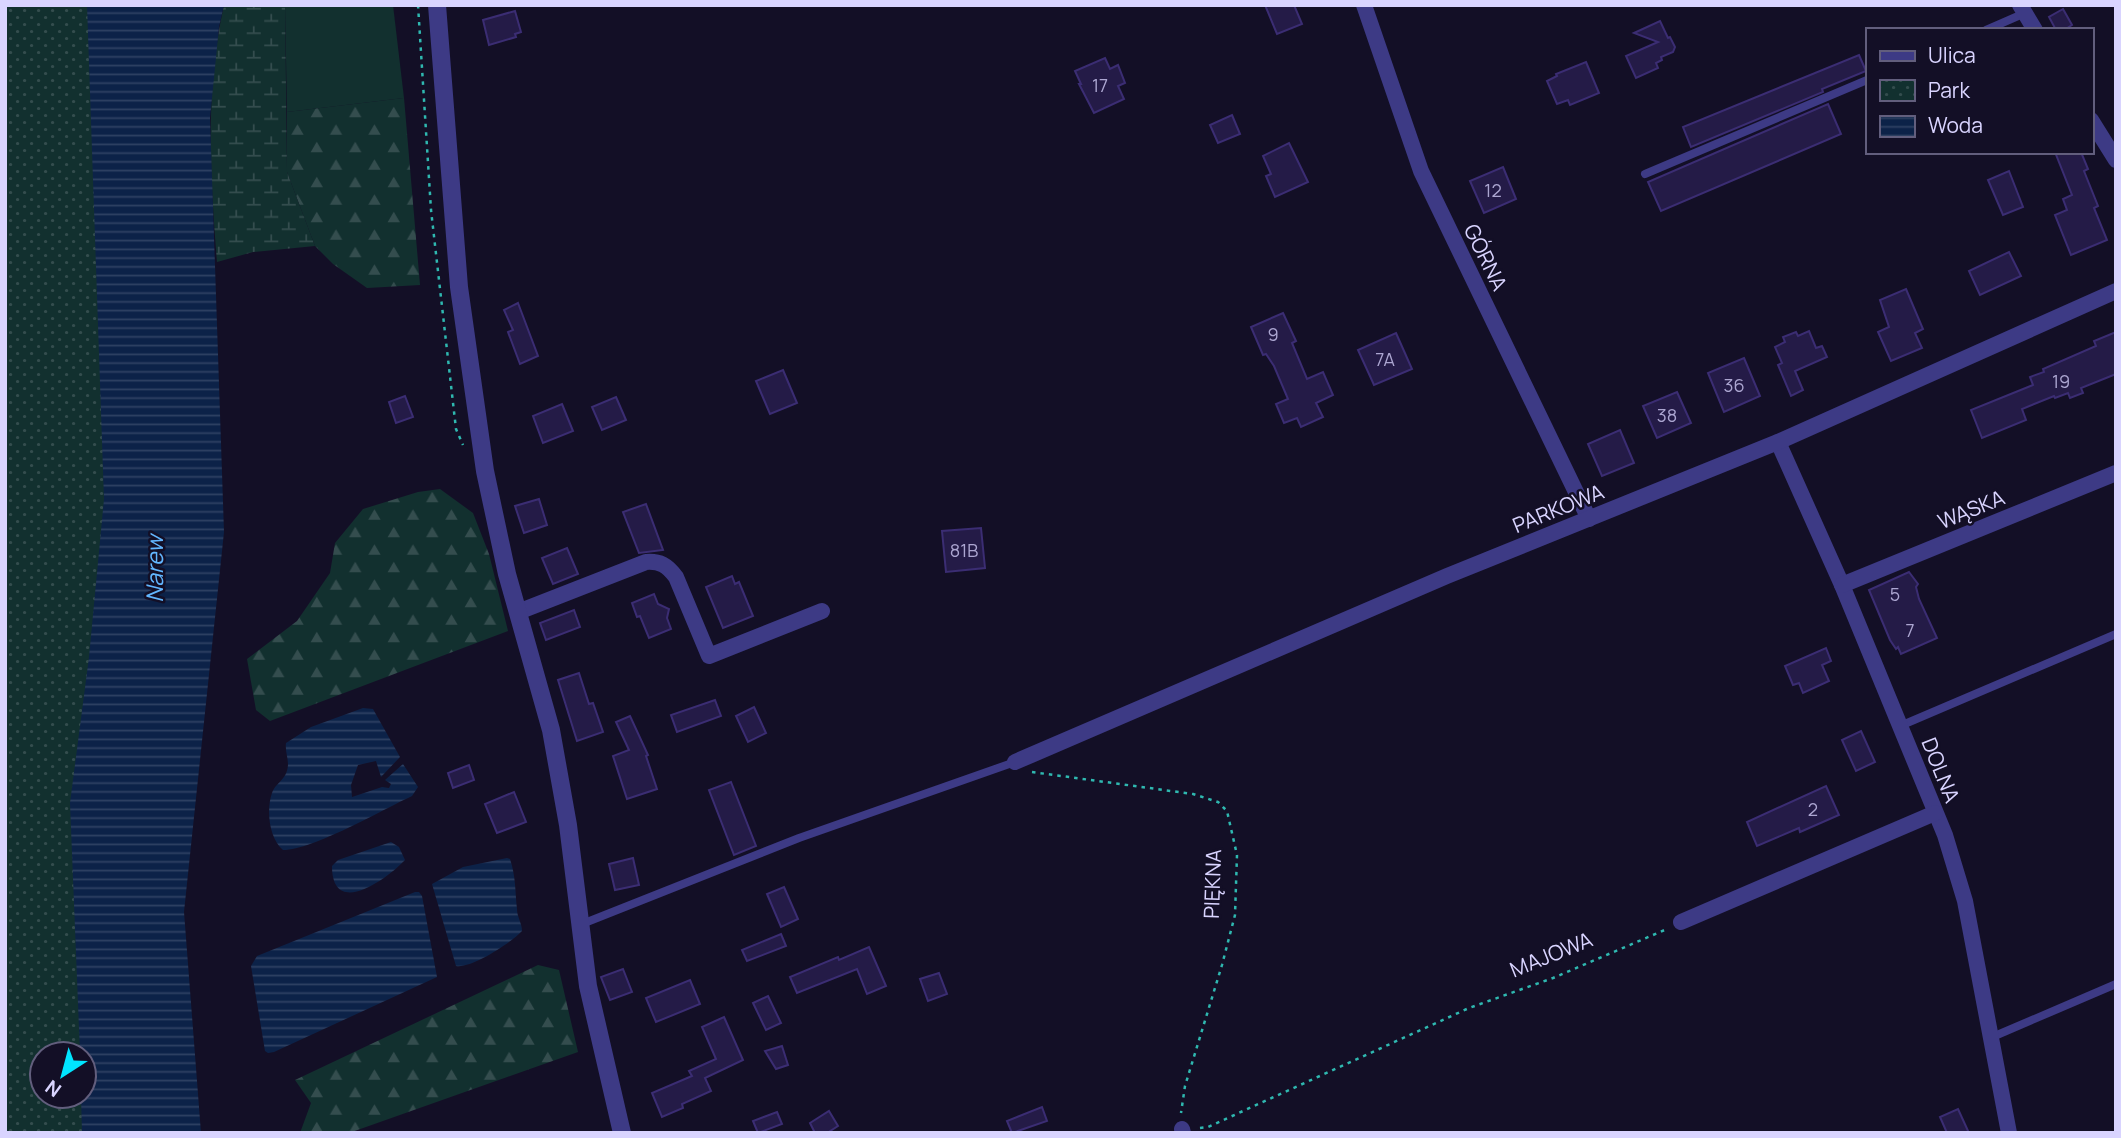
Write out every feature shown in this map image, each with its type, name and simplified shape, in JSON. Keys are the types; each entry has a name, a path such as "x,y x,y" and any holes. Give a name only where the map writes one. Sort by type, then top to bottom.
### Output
{"street":[{"path":"437,5 459,287 485,471 518,612 551,730 568,825 588,986 622,1133"},
{"name":"GÓRNA","path":"1364,5 1421,171 1589,519"},
{"path":"2022,9 2034,28"},
{"path":"2093,123 2116,160"},
{"name":"PARKOWA","path":"1014,762 1447,576 1778,442 2116,291"},
{"name":"DOLNA","path":"1778,442 1842,584 1945,835 1965,901 2008,1133"},
{"name":"WĄSKA","path":"1842,584 2116,473"},
{"path":"518,612 646,562 657,561 668,567 676,577 709,656 821,611"},
{"path":"1681,922 1935,813"}],"lane":[{"path":"1989,28 2022,9"},
{"path":"1645,174 1866,80"},
{"path":"1900,726 2116,634"},
{"path":"579,925 799,838 1014,762"},
{"path":"1989,1038 2116,984"}],"path":[{"name":"PIĘKNA","path":"1014,762 1036,774 1207,797 1227,811 1237,855 1235,915 1185,1086 1181,1103 1183,1131"},
{"name":"MAJOWA","path":"1183,1131 1208,1127 1469,1008 1553,978 1681,922"}],"green space":[{"path":"5,5 184,5 105,794 194,1133 5,1133"},
{"path":"224,5 285,5 287,172 315,246 253,252 217,262 211,133 214,69"},
{"path":"285,5 393,5 404,98 287,112"},
{"path":"404,98 420,285 367,288 333,264 315,246 287,172 287,112"},
{"path":"440,489 473,513 489,554 508,631 270,721 256,710 247,659 297,621 330,573 335,543 363,509 418,492"},
{"path":"538,965 559,970 578,1052 349,1133 300,1133 311,1103 295,1080"}],"water":[{"name":"Narew","path":"87,5 224,5 219,27 210,118 224,532 184,912 201,1133 82,1133 81,1110 98,1110 98,1040 79,1040 70,803 89,657 104,499"},
{"path":"363,708 373,709 400,757 381,777 376,761 358,765 351,785 352,797 382,787 389,788 391,784 385,780 403,764 418,787 412,796 348,828 312,844 283,850 272,831 269,807 274,789 287,770 286,743 311,727"},
{"path":"391,842 399,847 405,860 386,876 362,890 350,892 341,890 334,882 332,866 338,860"},
{"path":"510,859 513,872 522,931 481,959 456,966 432,884 463,867"},
{"path":"415,892 422,896 437,977 274,1052 265,1051 251,966 257,956"}],"building":[{"path":"1265,5 1294,5 1302,24 1277,34"},
{"path":"2063,9 2072,25 2067,28 2055,28 2049,17"},
{"path":"515,11 521,32 515,34 516,37 489,45 483,20"},
{"path":"1660,21 1675,47 1673,52 1661,57 1662,60 1656,63 1658,68 1636,78 1626,56 1658,42 1634,33"},
{"path":"1859,55 1866,71 1822,89 1823,92 1691,147 1683,127"},
{"path":"1105,58 1110,69 1118,65 1125,83 1118,86 1124,99 1094,113 1075,71"},
{"path":"1586,62 1599,93 1570,105 1568,100 1557,104 1547,81 1557,76 1556,74"},
{"path":"1828,104 1841,134 1661,211 1648,182"},
{"path":"1232,115 1240,134 1218,143 1210,125"},
{"path":"1289,143 1308,182 1275,197 1266,176 1271,174 1263,156"},
{"path":"2056,154 2082,154 2088,169 2084,171 2098,206 2094,208 2107,240 2071,255 2055,215 2067,210 2063,199 2072,195"},
{"path":"1503,167 1516,199 1484,213 1470,181"},
{"path":"2009,171 2023,207 2003,215 1988,180"},
{"path":"2009,252 2021,276 1980,295 1969,271"},
{"path":"1906,289 1923,329 1915,333 1922,348 1891,361 1878,332 1889,327 1880,300"},
{"path":"518,303 538,356 520,364 508,332 513,330 504,310"},
{"path":"1283,313 1296,341 1292,343 1307,379 1323,372 1333,395 1316,403 1323,417 1301,427 1297,418 1284,423 1276,404 1288,399 1274,366 1266,354 1263,355 1251,327"},
{"path":"1809,331 1816,348 1822,346 1827,357 1795,371 1803,390 1791,396 1778,365 1782,363 1775,347 1785,342 1783,337 1796,332 1798,336"},
{"path":"2116,332 2116,374 2081,388 2083,393 2070,398 2068,393 2055,398 2054,396 2022,409 2026,420 1982,438 1971,410 2033,385 2030,377 2096,346 2094,341"},
{"path":"1396,333 1412,369 1374,385 1358,350"},
{"path":"1744,358 1760,396 1724,412 1708,373"},
{"path":"783,370 797,403 770,414 756,381"},
{"path":"1677,392 1691,423 1657,438 1643,406"},
{"path":"405,396 413,417 396,423 389,402"},
{"path":"616,397 626,420 602,430 592,407"},
{"path":"562,404 573,431 543,443 533,416"},
{"path":"1620,430 1634,463 1602,476 1588,444"},
{"path":"539,499 547,525 524,533 515,506"},
{"path":"646,504 663,550 639,553 623,512"},
{"path":"981,528 985,568 946,572 942,531"},
{"path":"567,548 578,574 553,584 542,558"},
{"path":"1909,572 1918,584 1916,587 1919,599 1937,638 1901,654 1890,640 1869,590"},
{"path":"732,576 735,584 739,582 753,616 723,628 706,587"},
{"path":"654,594 658,604 669,609 667,618 671,629 649,638 632,603"},
{"path":"574,610 580,627 546,640 540,623"},
{"path":"1826,648 1831,661 1822,665 1829,681 1803,693 1799,683 1793,685 1785,666"},
{"path":"579,673 589,704 593,703 603,732 577,741 558,680"},
{"path":"715,700 721,716 677,732 671,715"},
{"path":"754,707 766,733 748,742 736,716"},
{"path":"630,716 648,755 646,756 657,789 627,799 613,756 629,750 616,722"},
{"path":"1861,731 1875,762 1856,771 1842,740"},
{"path":"469,765 474,780 453,788 448,773"},
{"path":"731,782 756,846 734,855 709,790"},
{"path":"1826,786 1839,815 1800,832 1799,828 1757,846 1747,822"},
{"path":"514,792 526,822 497,833 485,804"},
{"path":"633,858 639,885 615,890 609,864"},
{"path":"784,887 798,919 781,927 767,894"},
{"path":"781,934 786,946 747,961 742,950"},
{"path":"869,947 886,986 867,994 857,969 797,993 790,977"},
{"path":"623,969 632,992 610,1000 601,977"},
{"path":"939,973 947,994 928,1001 920,979"},
{"path":"690,980 700,1004 656,1022 646,998"},
{"path":"768,996 781,1023 766,1030 753,1003"},
{"path":"724,1017 743,1060 705,1078 711,1091 682,1104 683,1108 662,1117 652,1093 692,1076 689,1071 716,1059 702,1027"},
{"path":"782,1046 788,1065 776,1069 765,1051"},
{"path":"1042,1107 1047,1121 1012,1133 1007,1121"},
{"path":"1958,1109 1969,1133 1947,1133 1940,1117"},
{"path":"829,1111 838,1126 827,1133 815,1133 810,1123"},
{"path":"777,1112 782,1124 758,1133 753,1121"}]}
